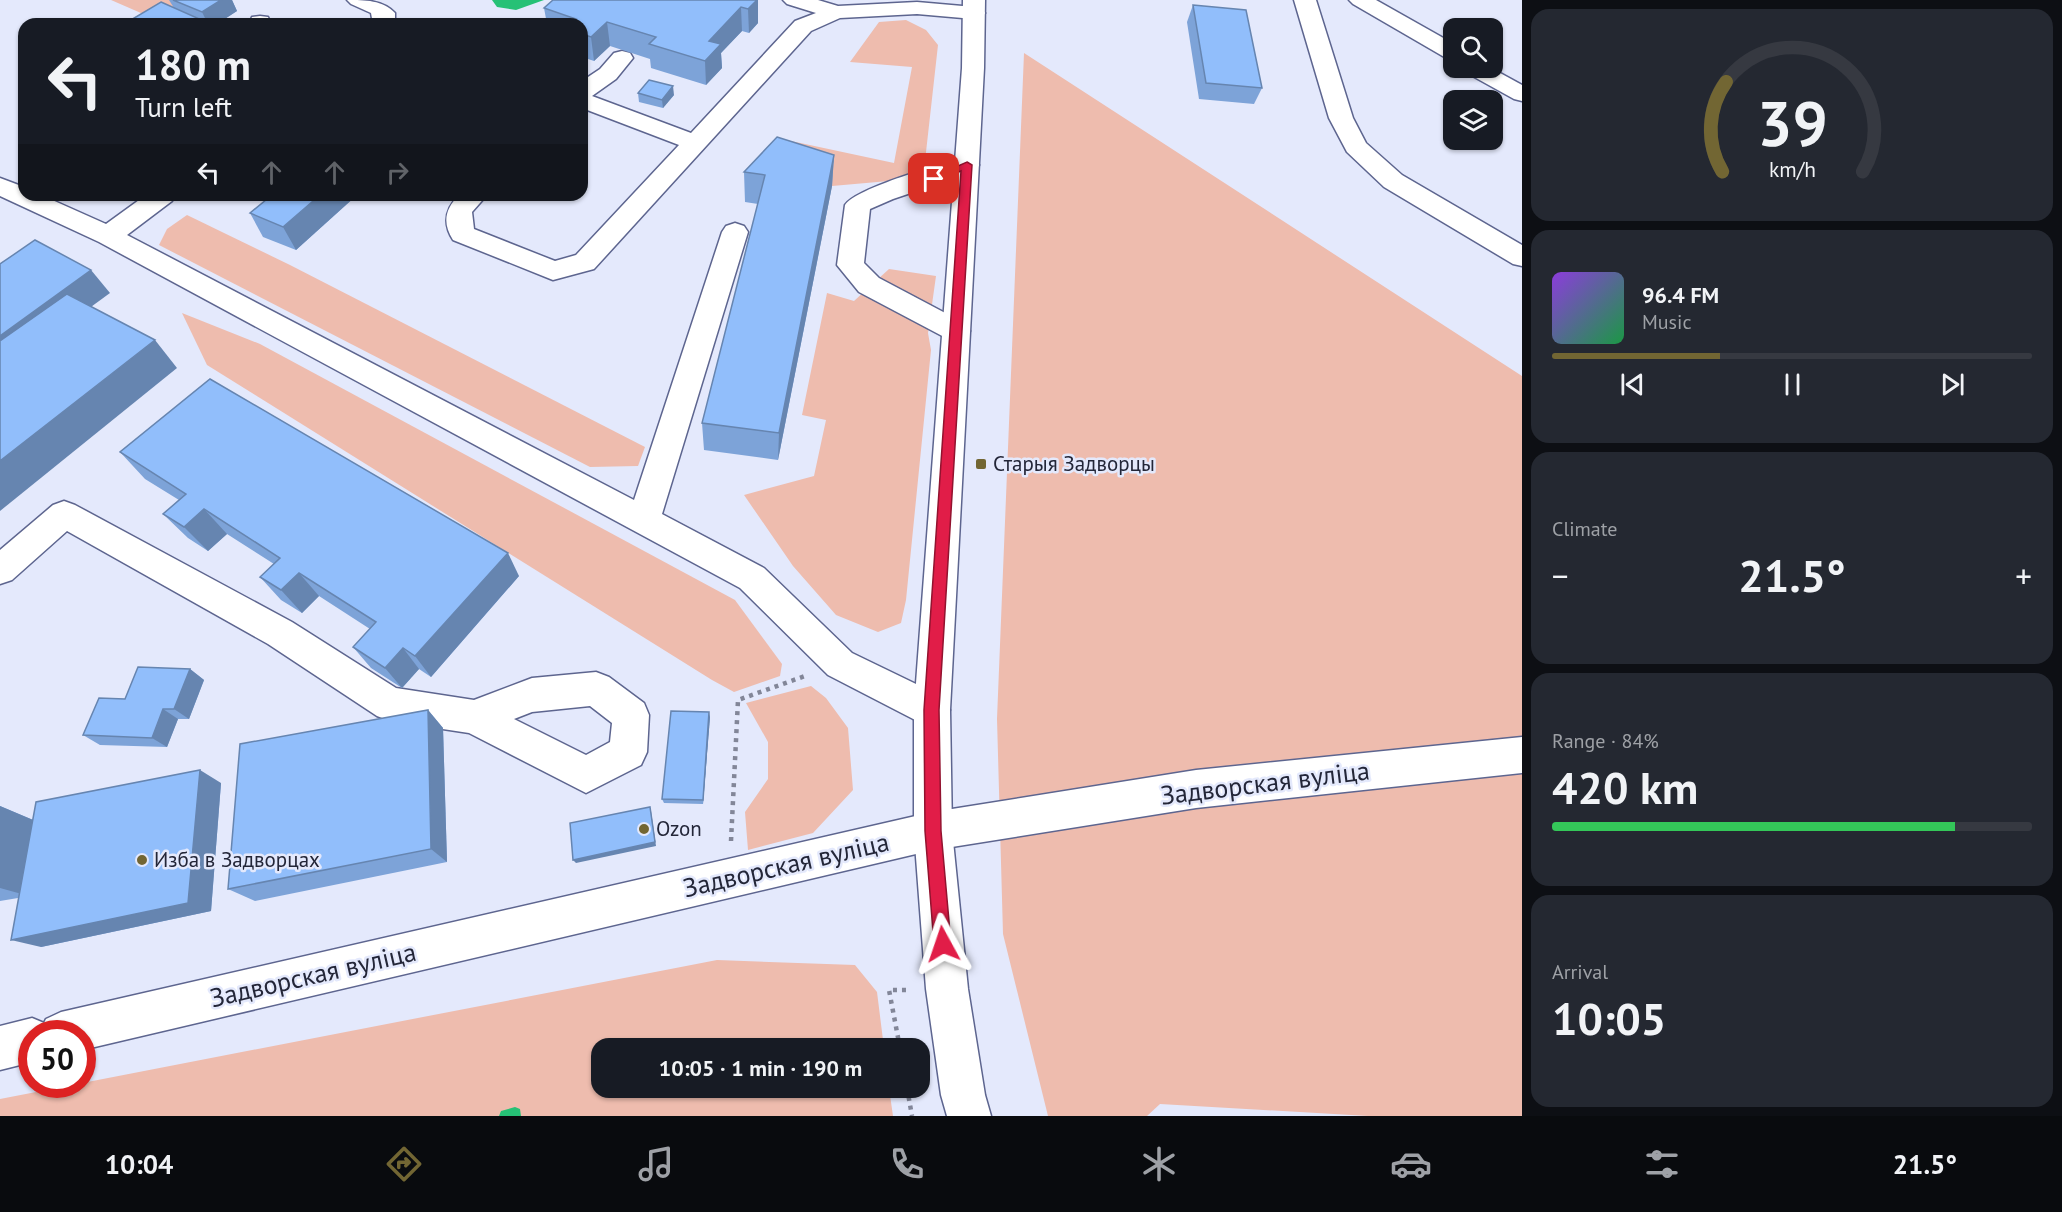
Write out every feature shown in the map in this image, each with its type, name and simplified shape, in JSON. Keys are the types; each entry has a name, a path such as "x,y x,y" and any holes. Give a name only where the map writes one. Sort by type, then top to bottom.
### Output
{"main road":[{"path":"358,0 379,9 384,13 384,18"},
{"path":"794,0 837,12 974,6 973,68 932,710 933,831 947,989 963,1095 969,1116"},
{"path":"1305,0 1341,118 1356,147 1393,181 1522,258"},
{"path":"1360,0 1443,47"},
{"path":"468,201 459,210 462,234 553,271 585,262 803,26 837,12"},
{"path":"588,88 608,74 622,58"},
{"path":"1493,78 1522,94"},
{"path":"588,102 696,143"},
{"path":"956,331 869,285 850,265 858,205 877,195 934,179 967,165"},
{"path":"0,186 18,191"},
{"path":"108,236 155,201"},
{"path":"68,204 108,236 752,578 840,664 932,710"},
{"path":"644,520 735,232"},
{"path":"0,570 64,514 280,633 390,704 474,717"},
{"name":"Задворская вуліца","path":"96,1026 933,831 1196,789 1522,755"},
{"path":"0,1048 18,1044"}],"path":[{"path":"729,878 738,700 840,664"},
{"path":"909,1098 912,1116"}],"shaded area":[{"path":"111,0 190,0 160,18 152,18"},
{"path":"492,0 544,0 516,10 497,7"},
{"path":"906,20 926,30 938,45 924,170 900,180 832,186 768,165 791,141 894,163 912,67 850,62 879,22"},
{"path":"1024,53 1522,376 1522,1116 1368,1116 1160,1104 1147,1116 1048,1116 1003,934 997,719"},
{"path":"187,215 290,265 645,447 638,466 590,467 159,245 167,229"},
{"path":"889,269 936,276 928,333 931,350 906,600 901,623 878,632 836,615 793,566 744,495 814,476 826,420 802,415 827,293 854,301"},
{"path":"182,313 260,344 735,600 782,664 780,676 734,692 712,680 207,365"},
{"path":"811,686 826,698 848,728 853,790 813,833 748,850 745,812 768,779 768,742 746,703"},
{"path":"717,960 855,965 877,992 883,1038 591,1038 591,1098 890,1098 893,1116 0,1116 0,1099 18,1096 18,1098 96,1098 96,1080"}],"building":[{"path":"173,0 221,0 202,12"},
{"path":"553,0 757,0 748,9 741,7 709,41 721,44 705,61 649,44 656,37 607,22 591,37 588,36 588,18 573,18 544,8"},
{"path":"161,2 197,18 134,18"},
{"path":"1193,5 1246,10 1262,88 1206,83"},
{"path":"649,80 673,86 662,100 638,93"},
{"path":"777,137 834,155 779,433 702,423 765,175 744,172"},
{"path":"265,201 313,201 283,227 250,213"},
{"path":"35,240 91,270 0,336 0,264"},
{"path":"67,294 155,340 0,461 0,341"},
{"path":"210,379 508,553 415,656 403,648 385,668 353,647 376,622 299,573 281,590 260,577 280,558 204,509 184,527 163,514 186,494 120,452"},
{"path":"138,667 190,669 174,709 163,709 152,738 83,735 99,698 125,699"},
{"path":"428,710 431,849 228,889 240,744"},
{"path":"671,711 709,712 703,800 662,799"},
{"path":"200,770 188,903 11,940 36,802"},
{"path":"650,807 655,842 573,860 570,823"}],"waterway":[{"path":"506,1116 515,1114"}],"place":[{"name":"Старыя Задворцы","path":"981,464"},
{"name":"Ozon","path":"644,829"},
{"name":"Изба в Задворцах","path":"142,860"}],"route":[{"path":"934,179 967,165 932,710 933,831 943,944"}]}
